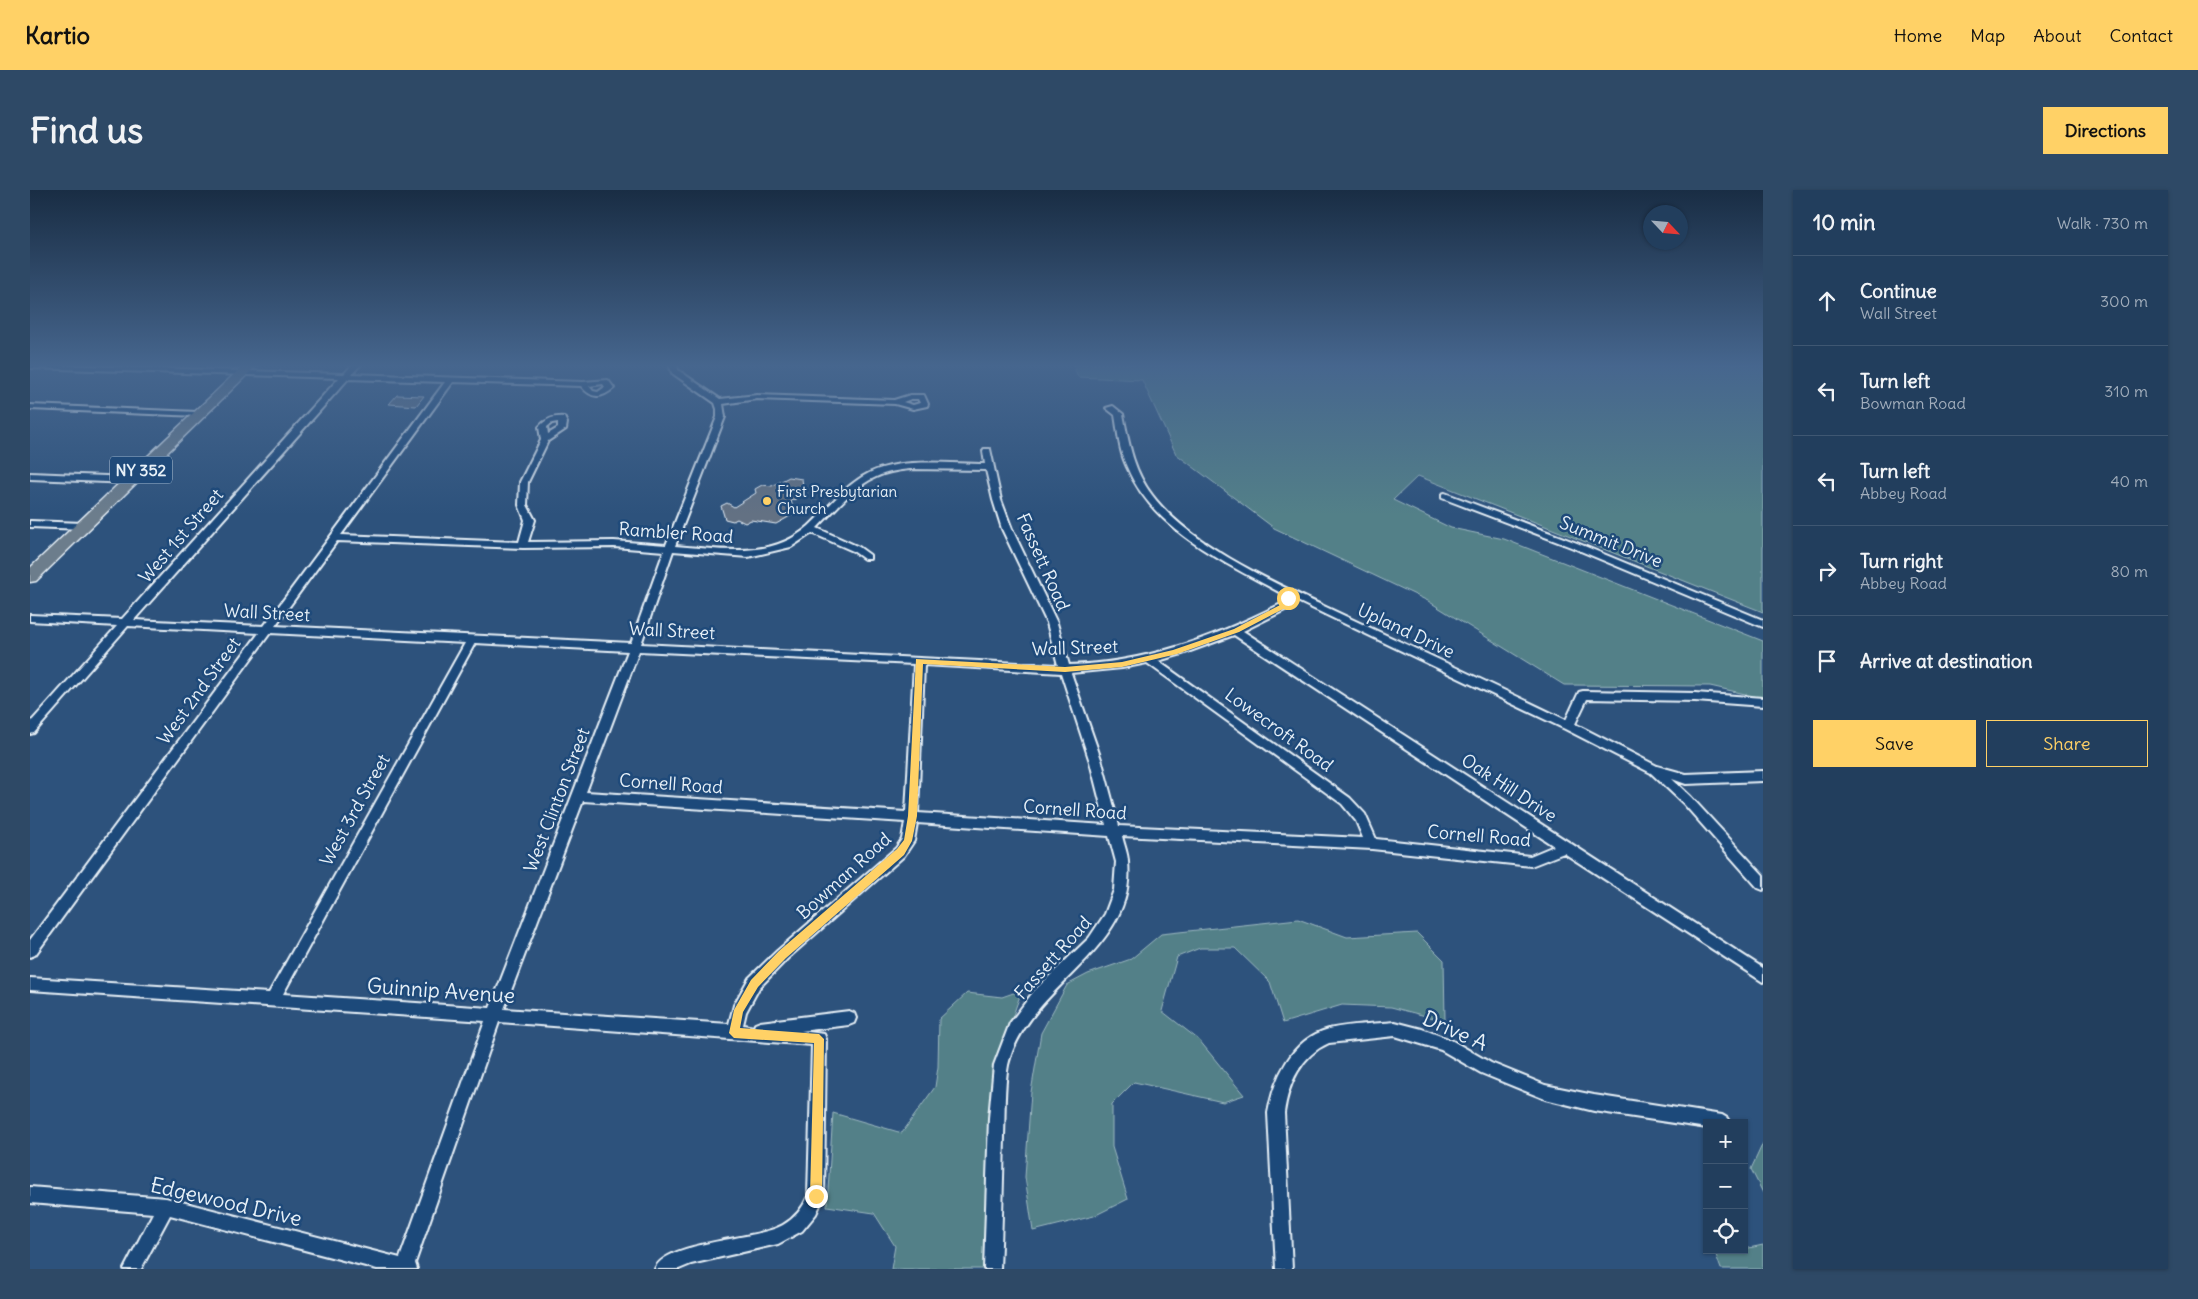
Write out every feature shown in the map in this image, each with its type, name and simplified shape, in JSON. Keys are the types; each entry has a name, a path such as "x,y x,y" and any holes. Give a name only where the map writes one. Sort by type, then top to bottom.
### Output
{"main road":[{"name":"NY 352","path":"30,577 198,414"}],"street":[{"name":"West 1st Street","path":"30,730 310,414"},
{"name":"West 2nd Street","path":"30,951 425,414"},
{"name":"West Clinton Street","path":"406,1268 494,1016 510,980 635,647 670,547 721,414"},
{"name":"Upland Drive","path":"1119,414 1126,453 1131,468 1149,497 1184,532 1211,551 1285,591 1569,726 1653,770 1686,779 1763,776"},
{"path":"523,545 530,520 523,505 524,482 545,440"},
{"name":"Fassett Road","path":"987,451 997,500 1007,529 1052,623 1065,670 1096,762 1122,862 1120,890 1111,917 1094,942 1040,996 1015,1028 1001,1065 992,1269"},
{"name":"Rambler Road","path":"333,538 523,545 614,544 748,554 788,545 811,529 846,494 872,475 894,468 910,466 990,467"},
{"path":"30,476 131,480"},
{"name":"Summit Drive","path":"1445,496 1574,545 1763,624"},
{"path":"30,524 83,526"},
{"path":"811,529 856,549 867,557"},
{"name":"Wall Street","path":"30,618 919,661 1065,670 1122,665 1174,652 1236,631 1285,606 1288,598 1285,591"},
{"name":"Oak Hill Drive","path":"1236,631 1763,976"},
{"name":"West 3rd Street","path":"272,1001 472,639"},
{"name":"Lowecroft Road","path":"1148,659 1346,801 1361,818 1372,844"},
{"name":"Bowman Road","path":"734,1033 739,1010 754,983 782,955 900,852 908,841 912,816 919,661"},
{"path":"1569,726 1583,695 1695,697 1763,702"},
{"path":"1653,770 1687,800 1761,880"},
{"name":"Cornell Road","path":"578,796 912,816 1114,831 1372,844 1531,861 1567,846"},
{"name":"Guinnip Avenue","path":"30,984 734,1033 849,1018"},
{"name":"Drive A","path":"1284,1269 1276,1113 1279,1095 1286,1076 1300,1056 1315,1042 1330,1036 1395,1030 1422,1036 1446,1045 1486,1068 1545,1092 1594,1103 1703,1120"},
{"path":"663,1269 691,1256 785,1234 805,1218 816,1196 819,1039 734,1033"},
{"name":"Edgewood Drive","path":"30,1195 166,1206 406,1268"},
{"path":"132,1269 166,1206"}],"green space":[{"path":"1158,414 1763,414 1763,612 1418,476 1393,500 1451,528 1504,539 1763,641 1763,698 1710,686 1564,685 1428,601 1274,528 1176,454"},
{"path":"1298,919 1347,937 1417,933 1444,960 1445,1021 1391,1007 1342,1005 1283,1023 1270,982 1235,948 1200,948 1177,957 1162,1011 1199,1040 1244,1095 1223,1102 1134,1082 1112,1104 1112,1147 1128,1199 1094,1216 1033,1231 1025,1177 1031,1092 1041,1033 1067,985 1088,974 1131,959 1161,934"},
{"path":"1022,990 995,1066 987,1269 891,1269 895,1246 874,1213 827,1206 833,1113 902,1133 935,1087 938,1067 939,1019 967,993 1002,997"},
{"path":"1763,1143 1763,1193 1751,1169"},
{"path":"1763,1245 1763,1269 1721,1269 1716,1255 1748,1254 1748,1248"}],"building":[{"name":"First Presbytarian Church","path":"789,477 802,479 804,493 796,495 797,499 791,500 794,514 776,524 751,520 745,523 737,519 733,521 725,519 721,506 727,503 734,507 756,493 755,489 762,485 772,486"}],"place":[{"name":"First Presbytarian Church","path":"767,501"}],"route":[{"path":"816,1196 819,1039 734,1033 739,1010 754,983 782,955 900,852 908,841 912,816 919,661 1065,670 1122,665 1174,652 1236,631 1285,606 1288,598"}]}
